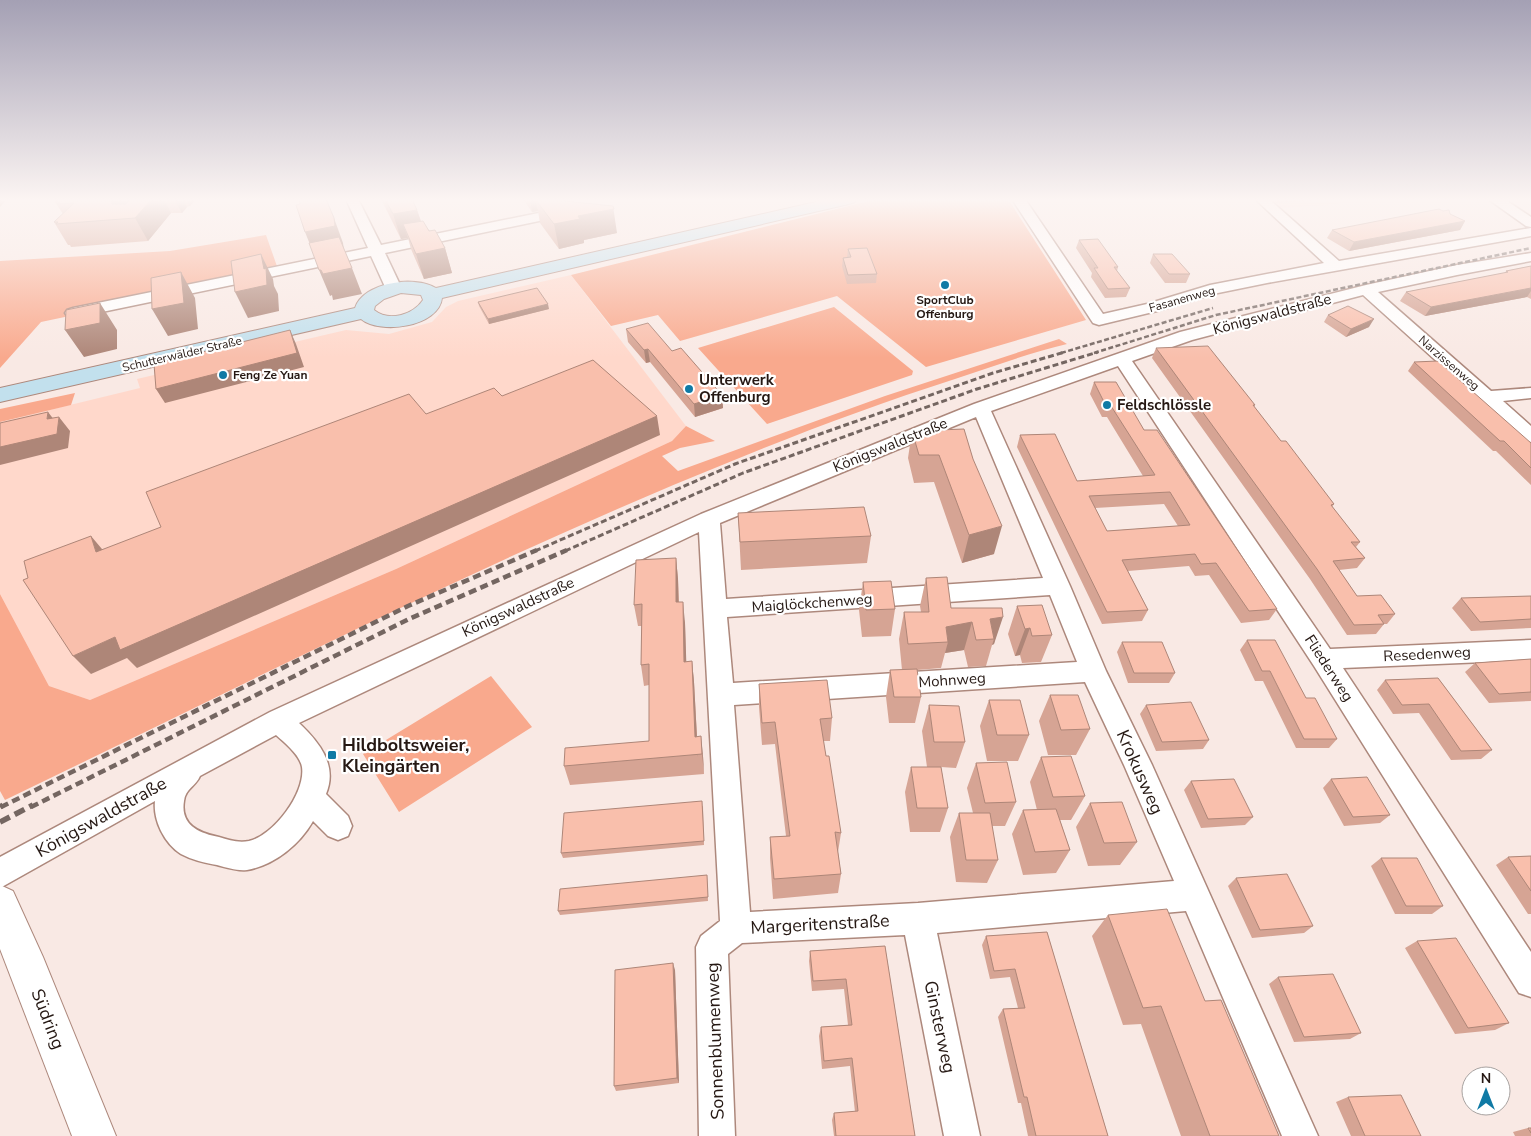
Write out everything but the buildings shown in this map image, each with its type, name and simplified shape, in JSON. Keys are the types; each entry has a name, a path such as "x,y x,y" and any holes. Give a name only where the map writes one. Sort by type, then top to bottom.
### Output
{"main road":[{"path":"432,294 616,252"},
{"path":"416,288 432,294 434,300 431,306 416,316 404,320 383,321 374,319 365,312 364,307 373,297 394,289 416,288"},
{"name":"Schutterwälder Straße","path":"0,395 365,312"}],"street":[{"path":"67,314 371,252"},
{"path":"376,252 394,289"},
{"name":"Fasanenweg","path":"1058,252 1100,320 1151,308 1210,290 1416,252"},
{"path":"1320,252 1336,266"},
{"name":"Königswaldstraße","path":"0,873 278,720 709,518 981,408 1186,336 1366,290 1457,270 1531,257"},
{"name":"Narzissenweg","path":"1366,290 1531,436"},
{"name":"Fliederweg","path":"1121,358 1323,659 1531,981"},
{"path":"1487,396 1531,393"},
{"name":"Krokusweg","path":"981,408 1059,586 1093,671 1138,765 1193,895 1300,1136"},
{"name":"Margeritenstraße","path":"709,518 736,928 918,919 1193,895"},
{"name":"Maiglöckchenweg","path":"715,609 1059,586"},
{"name":"Resedenweg","path":"1323,659 1531,650"},
{"name":"Mohnweg","path":"720,695 1093,671"},
{"name":"Königswaldstraße","path":"202,762 183,775 173,790 167,807 172,827 193,845 239,856 258,852 286,834 316,786 317,765 303,745 278,720"},
{"path":"310,798 338,826"},
{"name":"Südring","path":"0,904 29,971 94,1136"},
{"name":"Ginsterweg","path":"918,919 962,1136"},
{"name":"Sonnenblumenweg","path":"717,1136 712,947 736,928"}],"shaded area":[{"path":"153,252 272,252 279,272 41,322 0,368 0,261"},
{"name":"SportClub Offenburg","path":"664,252 1042,252 1086,320 926,367 837,296 680,341 658,315 611,326 571,275"},
{"path":"571,275 686,426 672,441 396,569 90,700 49,686 0,594 0,422 140,388 137,379 346,330 389,334 432,322 446,307 458,301"},
{"path":"834,307 913,371 912,375 767,424 698,348"},
{"path":"1059,339 1067,344 1011,360 843,418 759,450 639,500 366,624 5,800 0,791 0,594 49,686 90,700 396,569 672,441 686,426 715,441 680,448 662,456 678,471 885,396"},
{"path":"75,393 71,405 0,422 0,409"},
{"path":"491,676 532,727 399,812 363,754"}],"railway":[{"path":"1094,353 1216,315 1512,252"},
{"path":"1061,353 1213,308"},
{"path":"535,551 735,464 993,373 1065,352"},
{"path":"565,551 743,473 977,389 1098,352"},
{"path":"1,807 408,606 537,550"},
{"path":"31,807 409,619 567,550"},
{"path":"0,822 33,805"}],"place":[{"name":"SportClub Offenburg","path":"945,285"},
{"name":"Feng Ze Yuan","path":"223,375"},
{"name":"Unterwerk Offenburg","path":"689,389"},
{"name":"Feldschlössle","path":"1107,405"},
{"name":"Hildboltsweier, Kleingärten","path":"332,755"}]}
